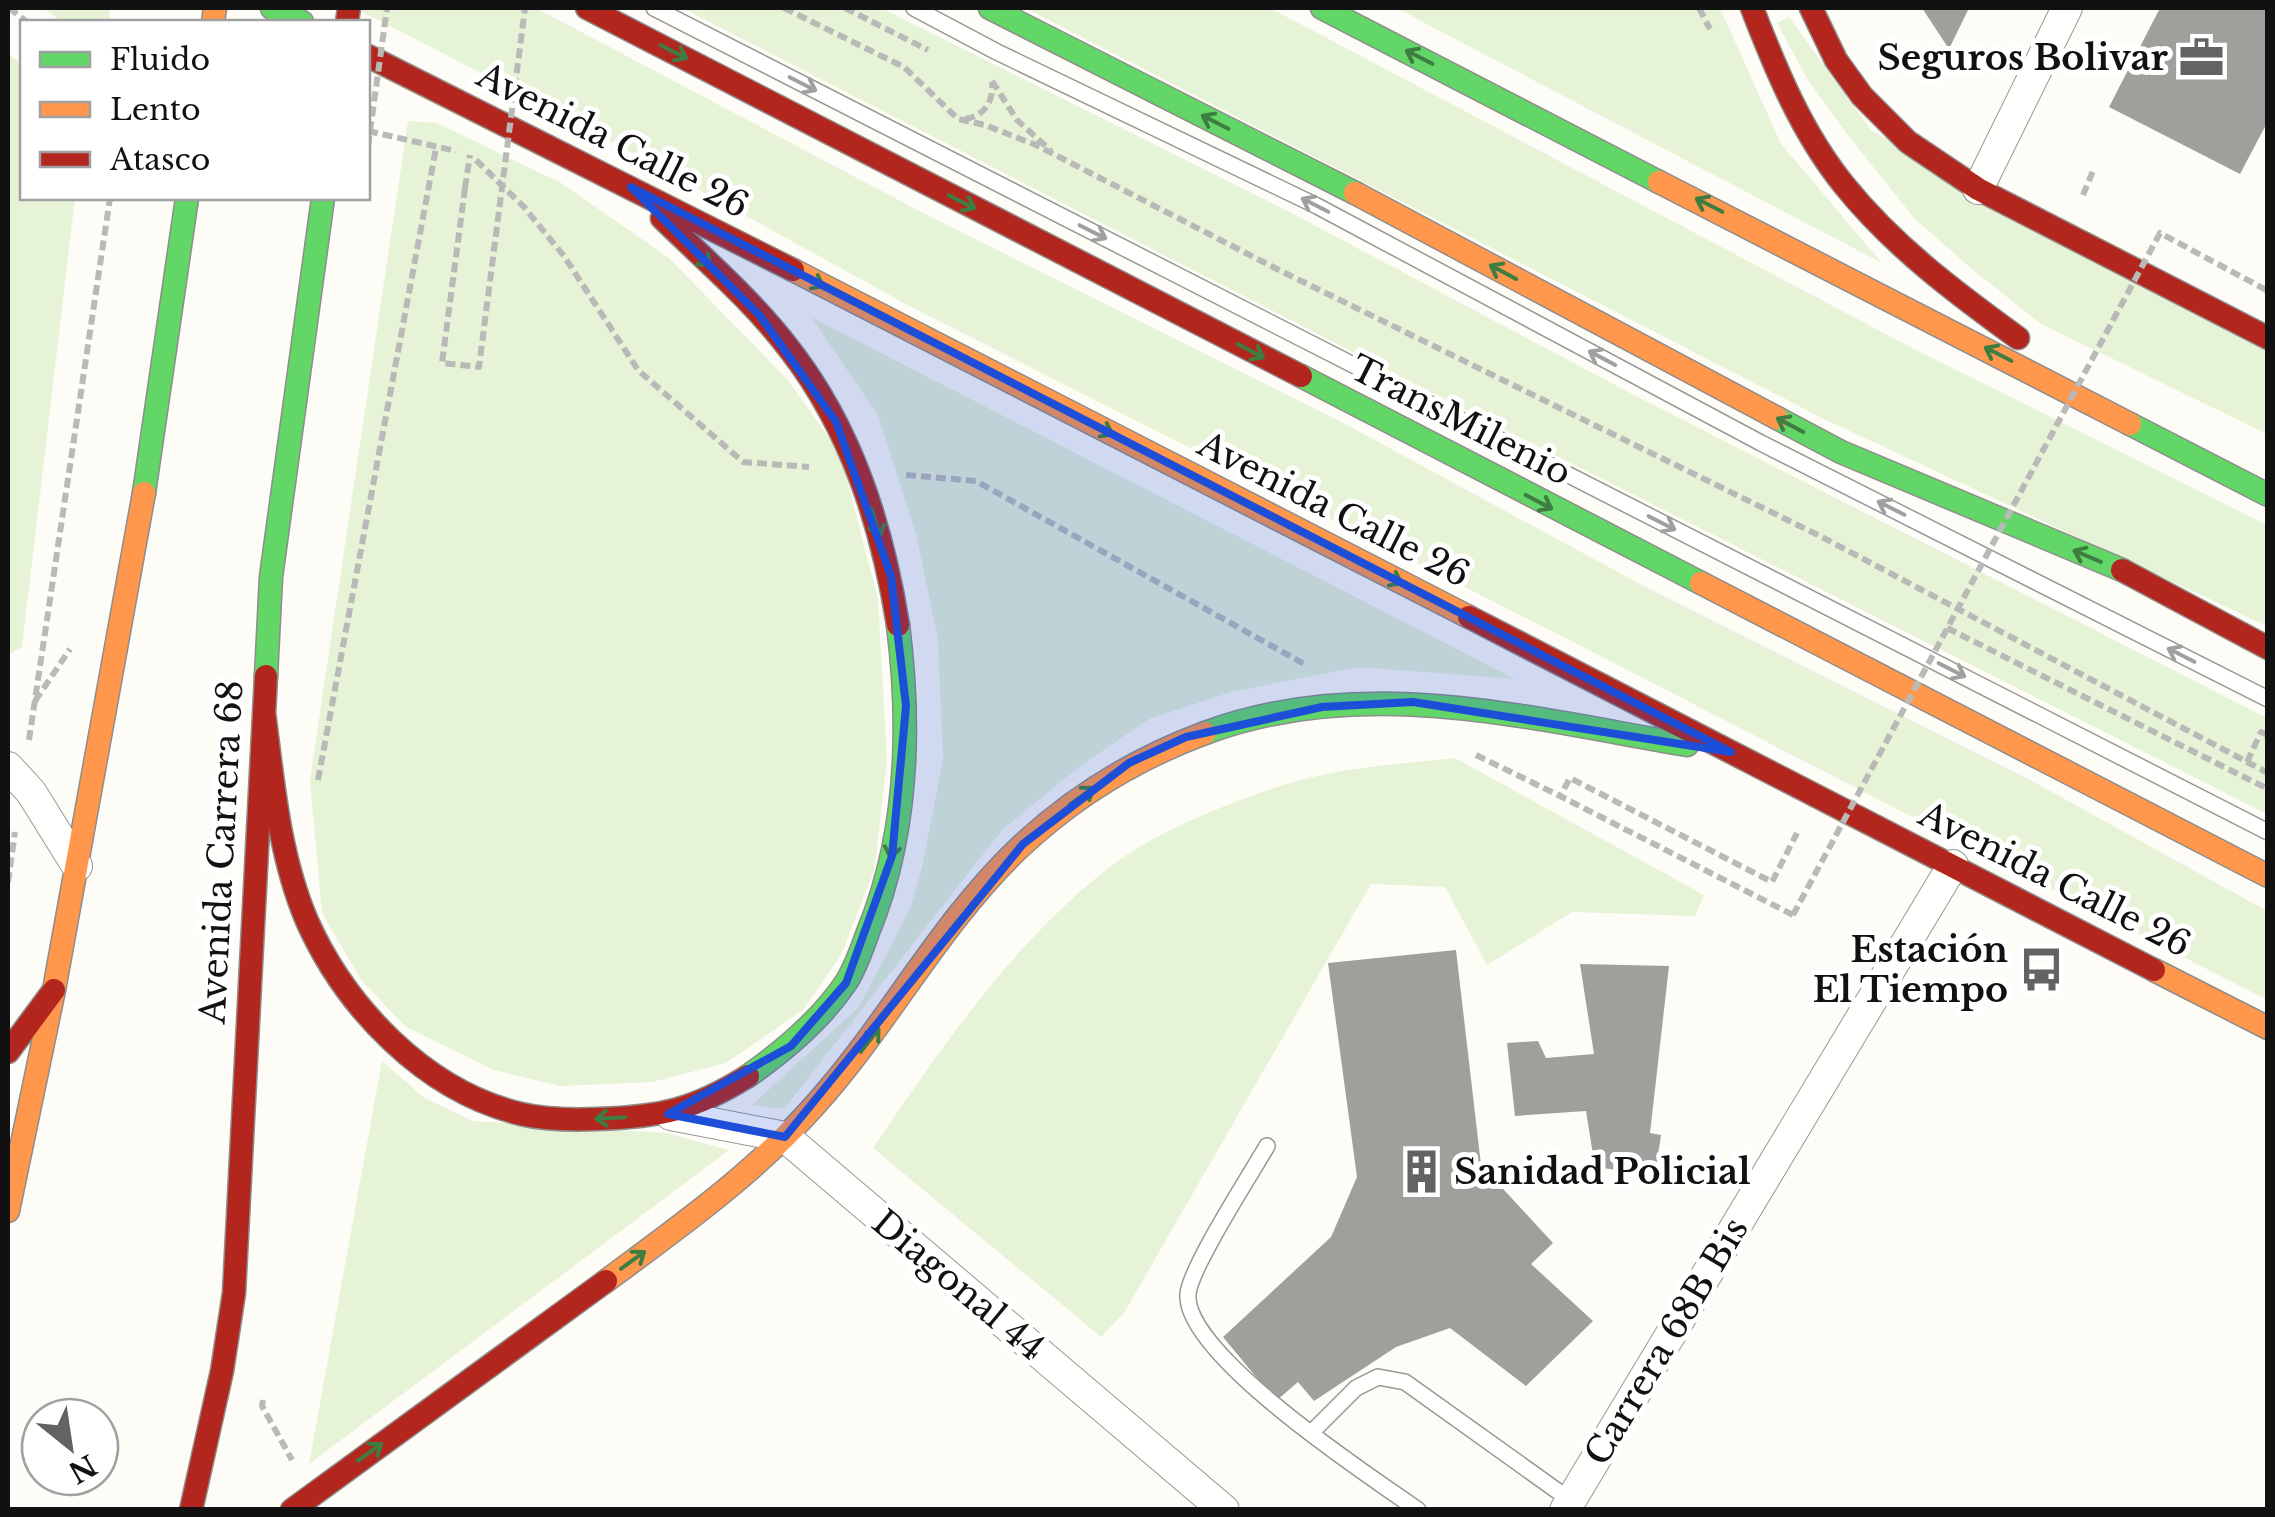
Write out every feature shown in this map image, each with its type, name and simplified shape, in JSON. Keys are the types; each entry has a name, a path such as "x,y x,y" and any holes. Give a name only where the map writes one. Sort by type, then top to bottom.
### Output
{"main road":[{"path":"272,8 298,20"},
{"path":"587,8 2268,876"},
{"path":"990,8 1335,183 1842,452 2124,571 2268,648"},
{"path":"1322,8 2268,495"},
{"path":"1752,8 1793,106 1844,184 1897,240 1958,294 2147,430"},
{"path":"1811,8 1836,60 1862,96 1908,142 1978,189 2268,338"},
{"name":"Avenida Calle 26","path":"370,57 2268,1028"},
{"path":"264,712 292,877 309,923 343,985 391,1041 443,1081 508,1111 565,1120 668,1114 734,1084 791,1046 846,983 873,924 892,856 904,779 906,706 890,576 874,514 836,422 804,368 760,316 631,188"},
{"path":"8,1211 54,990 138,532 187,200"},
{"name":"Avenida Carrera 68","path":"190,1510 222,1371 234,1293 270,577 323,200"},
{"path":"292,1510 670,1233 785,1137 830,1091 975,896 1023,844 1129,763 1244,719 1322,706 1413,702 1468,707 1731,752"},
{"path":"8,1052 54,990"}],"street":[{"path":"1978,189 2067,8"},
{"path":"15,775 53,824 77,866"},
{"name":"Carrera 68B Bis","path":"1567,1505 1953,865"},
{"name":"Diagonal 44","path":"668,1114 785,1137 1215,1506"}],"lane":[{"name":"TransMilenio","path":"654,8 2268,832"},
{"path":"914,8 1317,206 1762,443 2268,699"},
{"path":"1268,1146 1197,1270 1188,1295 1194,1318 1207,1338 1270,1404 1418,1510"},
{"path":"1311,1433 1356,1388 1378,1378 1404,1382 1567,1505"}],"path":[{"path":"316,788 436,148 370,131 387,8"},
{"path":"470,154 442,363 479,367 525,8"},
{"path":"784,8 904,67 958,119 1011,134 1820,536 2268,772"},
{"path":"845,8 936,53"},
{"path":"958,119 969,119 986,108 993,91 988,73 1017,120 1062,160"},
{"path":"2082,194 2092,171"},
{"path":"8,882 15,775 110,200"},
{"path":"1500,767 1793,915 2160,233 2268,290"},
{"path":"1947,628 2268,788"},
{"path":"2247,762 2261,732 2268,735"},
{"path":"1560,796 1570,778 1772,882 1817,796"}],"highlighted area":[{"path":"631,187 1731,752 1413,702 1322,707 1186,737 1129,763 1023,844 785,1137 668,1114 791,1046 846,983 892,856 906,706 891,576 836,422 760,316"}],"green space":[{"path":"43,8 110,8 109,20 59,20"},
{"path":"355,8 536,8 925,214 1336,419 1638,583 2032,781 2267,911 2267,1000 1548,629 913,308 574,121"},
{"path":"682,8 881,8 1282,208 1634,395 2267,718 2267,814 1497,426"},
{"path":"1025,8 1270,8 1912,348 2267,525 2267,626 1822,418"},
{"path":"1396,8 1720,8 1781,144 1882,263"},
{"path":"1789,17 1871,130 2267,351 2267,434 2041,324 1973,270 1915,219 1847,134 1808,80 1777,23"},
{"path":"8,54 20,63 20,200 75,200 22,647 8,655"},
{"path":"408,121 437,123 561,183 669,258 787,379 840,453 878,599 887,762 874,871 841,955 803,1010 726,1063 652,1082 560,1086 494,1070 406,1027 361,980 322,913 310,780"},
{"path":"811,317 1515,679 1358,667 1231,692 1149,719 1079,767 1002,830 784,1109 752,1105 859,1007 911,907 943,759 938,639 916,534 878,415"},
{"path":"1455,758 1704,895 1695,916 1572,912 1487,965 1445,887 1371,884 1124,1313 1101,1337 873,1148 984,994 1047,923 1118,861 1201,816 1290,783 1351,770"},
{"path":"382,1061 423,1097 472,1121 666,1133 729,1150 309,1464"}],"building":[{"path":"1922,8 1969,8 1949,49"},
{"name":"Seguros Bolivar","path":"2160,8 2268,8 2268,121 2240,174 2109,107"},
{"name":"Sanidad Policial","path":"1456,950 1481,1165 1553,1243 1531,1264 1593,1321 1526,1386 1450,1328 1396,1347 1314,1401 1298,1382 1276,1401 1223,1337 1331,1237 1357,1177 1328,963"},
{"name":"Sanidad Policial","path":"1580,964 1669,966 1650,1133 1661,1135 1655,1175 1595,1167 1586,1111 1515,1116 1507,1043 1538,1041 1546,1058 1594,1054"}],"traffic: fast":[{"path":"272,8 298,20"},
{"path":"990,8 1355,193"},
{"path":"1322,8 1659,182"},
{"path":"144,493 187,200"},
{"path":"266,676 271,577 323,200"},
{"path":"1301,376 1701,583"},
{"path":"1777,418 1841,452 2122,570"},
{"path":"2130,424 2268,495"},
{"path":"748,1076 802,1033 837,995 856,963 881,895 903,781 904,703 898,625"},
{"path":"1205,733 1265,715 1324,706 1385,704 1506,714 1687,745"}],"traffic: slow":[{"path":"213,20 215,8"},
{"path":"1659,182 2130,424"},
{"path":"1355,193 1777,418"},
{"path":"793,270 1469,617"},
{"path":"8,1211 54,990 144,493"},
{"path":"1701,583 2268,876"},
{"path":"606,1281 715,1198 792,1130 867,1041 964,908 1019,848 1106,781 1205,733"},
{"path":"2154,970 2268,1028"}],"traffic: jam":[{"path":"347,20 349,8"},
{"path":"587,8 1301,376"},
{"path":"1752,8 1803,122 1844,185 1904,248 2018,338"},
{"path":"1811,8 1836,60 1862,96 1908,142 1978,189 2268,338"},
{"path":"370,57 793,270"},
{"path":"662,218 776,332 831,413 873,516 898,625"},
{"path":"2122,570 2268,648"},
{"path":"1469,617 2154,970"},
{"path":"191,1510 222,1371 234,1293 266,676"},
{"path":"264,712 283,844 307,921 343,985 393,1042 421,1066 486,1103 530,1116 569,1119 676,1110 748,1076"},
{"path":"8,1052 54,990"},
{"path":"292,1510 606,1281"}],"place":[{"name":"Seguros Bolivar","path":"2201,57"},
{"name":"Estación El Tiempo","path":"2041,969"},
{"name":"Sanidad Policial","path":"1421,1171"}]}
